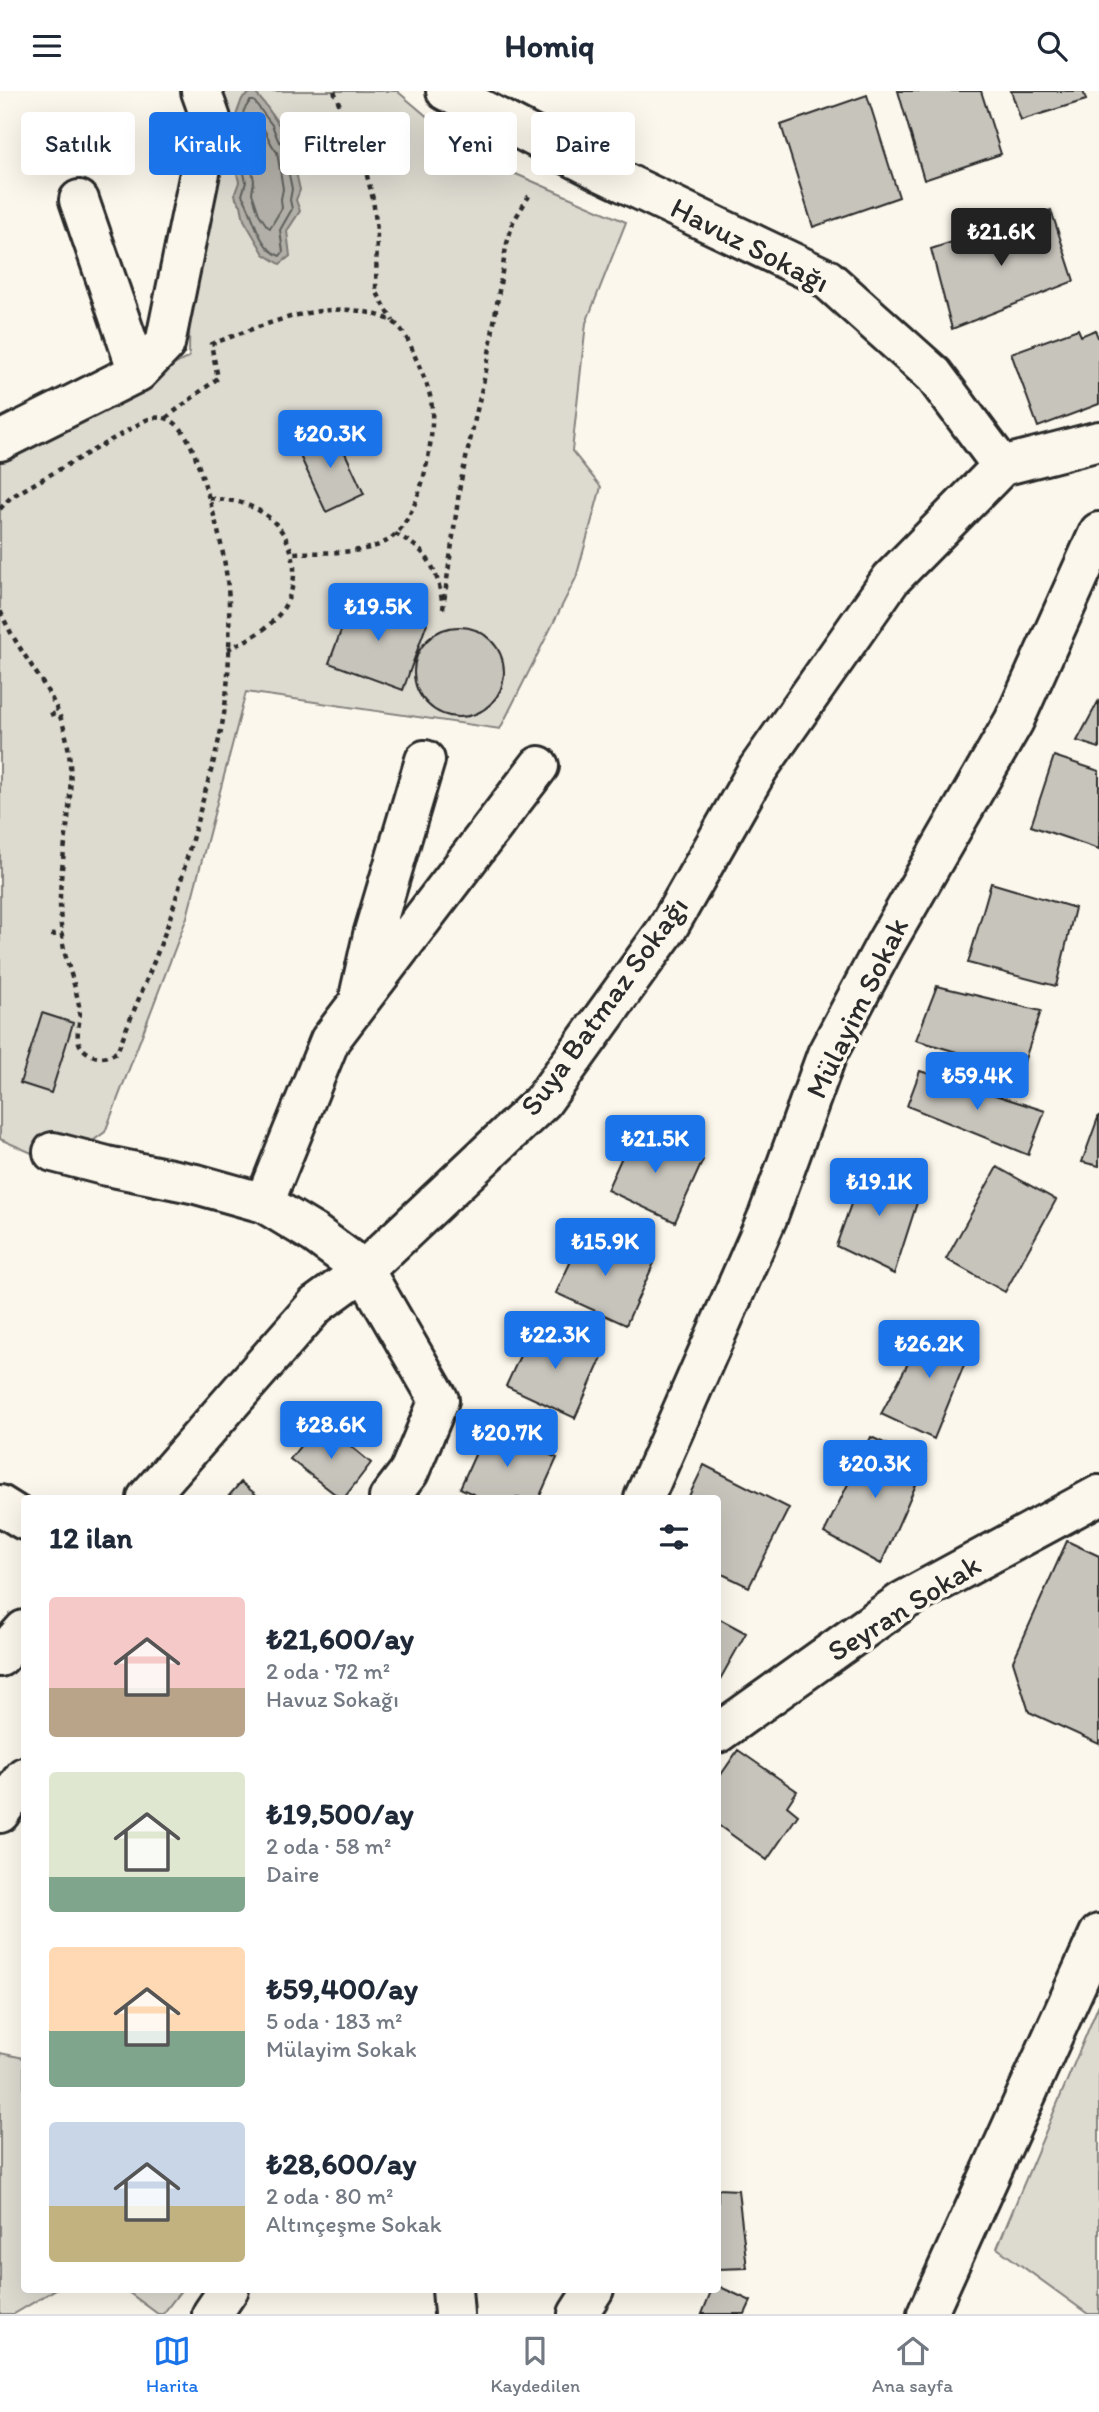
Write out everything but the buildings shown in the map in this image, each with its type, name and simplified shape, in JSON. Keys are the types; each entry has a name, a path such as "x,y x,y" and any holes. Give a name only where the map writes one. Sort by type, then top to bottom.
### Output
{"street":[{"path":"0,441 138,372 165,344 211,119 201,91"},
{"name":"Havuz Sokağı","path":"446,91 600,171 827,279 934,375 1002,466"},
{"path":"79,200 138,372"},
{"path":"1002,466 1099,441"},
{"name":"Suya Batmaz Sokağı","path":"150,1495 316,1305 364,1270 542,1101 667,929 758,769 891,579 1002,466"},
{"name":"Mülayim Sokak","path":"645,1495 768,1216 827,1054 885,945 1014,721 1099,532"},
{"path":"356,1007 373,935 425,759"},
{"path":"264,1203 330,1040 539,766"},
{"path":"53,1152 196,1184 264,1203 315,1234 364,1270 439,1400 409,1472 391,1495"},
{"name":"Seyran Sokak","path":"721,1731 903,1601 1099,1495"},
{"path":"0,1505 21,1518"},
{"path":"0,1657 21,1632"},
{"path":"0,1813 21,1782"},
{"path":"927,2314 1099,1934"},
{"path":"212,2314 226,2293"},
{"path":"452,2293 454,2314"},
{"path":"578,2314 591,2293"}],"path":[{"path":"294,553 375,547 390,540 406,522 421,486 432,439 432,407 426,382 410,344 376,291 377,230 365,168 334,91"},
{"path":"442,617 460,485 487,366 506,247 513,222 529,197"},
{"path":"166,418 218,378 211,344 283,319 332,309 366,311 393,321"},
{"path":"0,509 11,497 146,420 156,416 166,418 181,428 188,440 209,498 224,563 229,602 224,714 168,924 117,1052 103,1059 80,1048 76,1040 81,1014 63,934 60,894 72,787 70,756 58,712 19,649 0,610"},
{"path":"209,498 238,501 254,507 284,532 294,553 296,574 293,591 283,609 272,623 252,638 228,649"},
{"path":"395,534 413,543 430,560 439,580 443,609"},
{"path":"50,715 58,712"},
{"path":"51,935 63,934"}],"shaded area":[{"path":"215,91 397,91 424,114 424,175 517,174 626,222 586,323 572,451 601,487 576,578 500,729 246,692 187,917 105,1132 87,1145 43,1158 0,1139 0,458 189,357 190,263 203,175 266,175 266,112 212,112"},
{"path":"1099,2004 1099,2314 1088,2314 997,2248"},
{"path":"0,2053 21,2057 21,2293 49,2293 14,2314 0,2314"},
{"path":"129,2293 179,2293 163,2314 158,2314"}],"water":[{"path":"253,91 265,104 280,127 280,175 297,175 300,190 296,200 300,211 287,231 290,256 280,264 264,254 244,220 241,205 236,199 237,175 266,175 266,112 237,112 242,99"}]}
